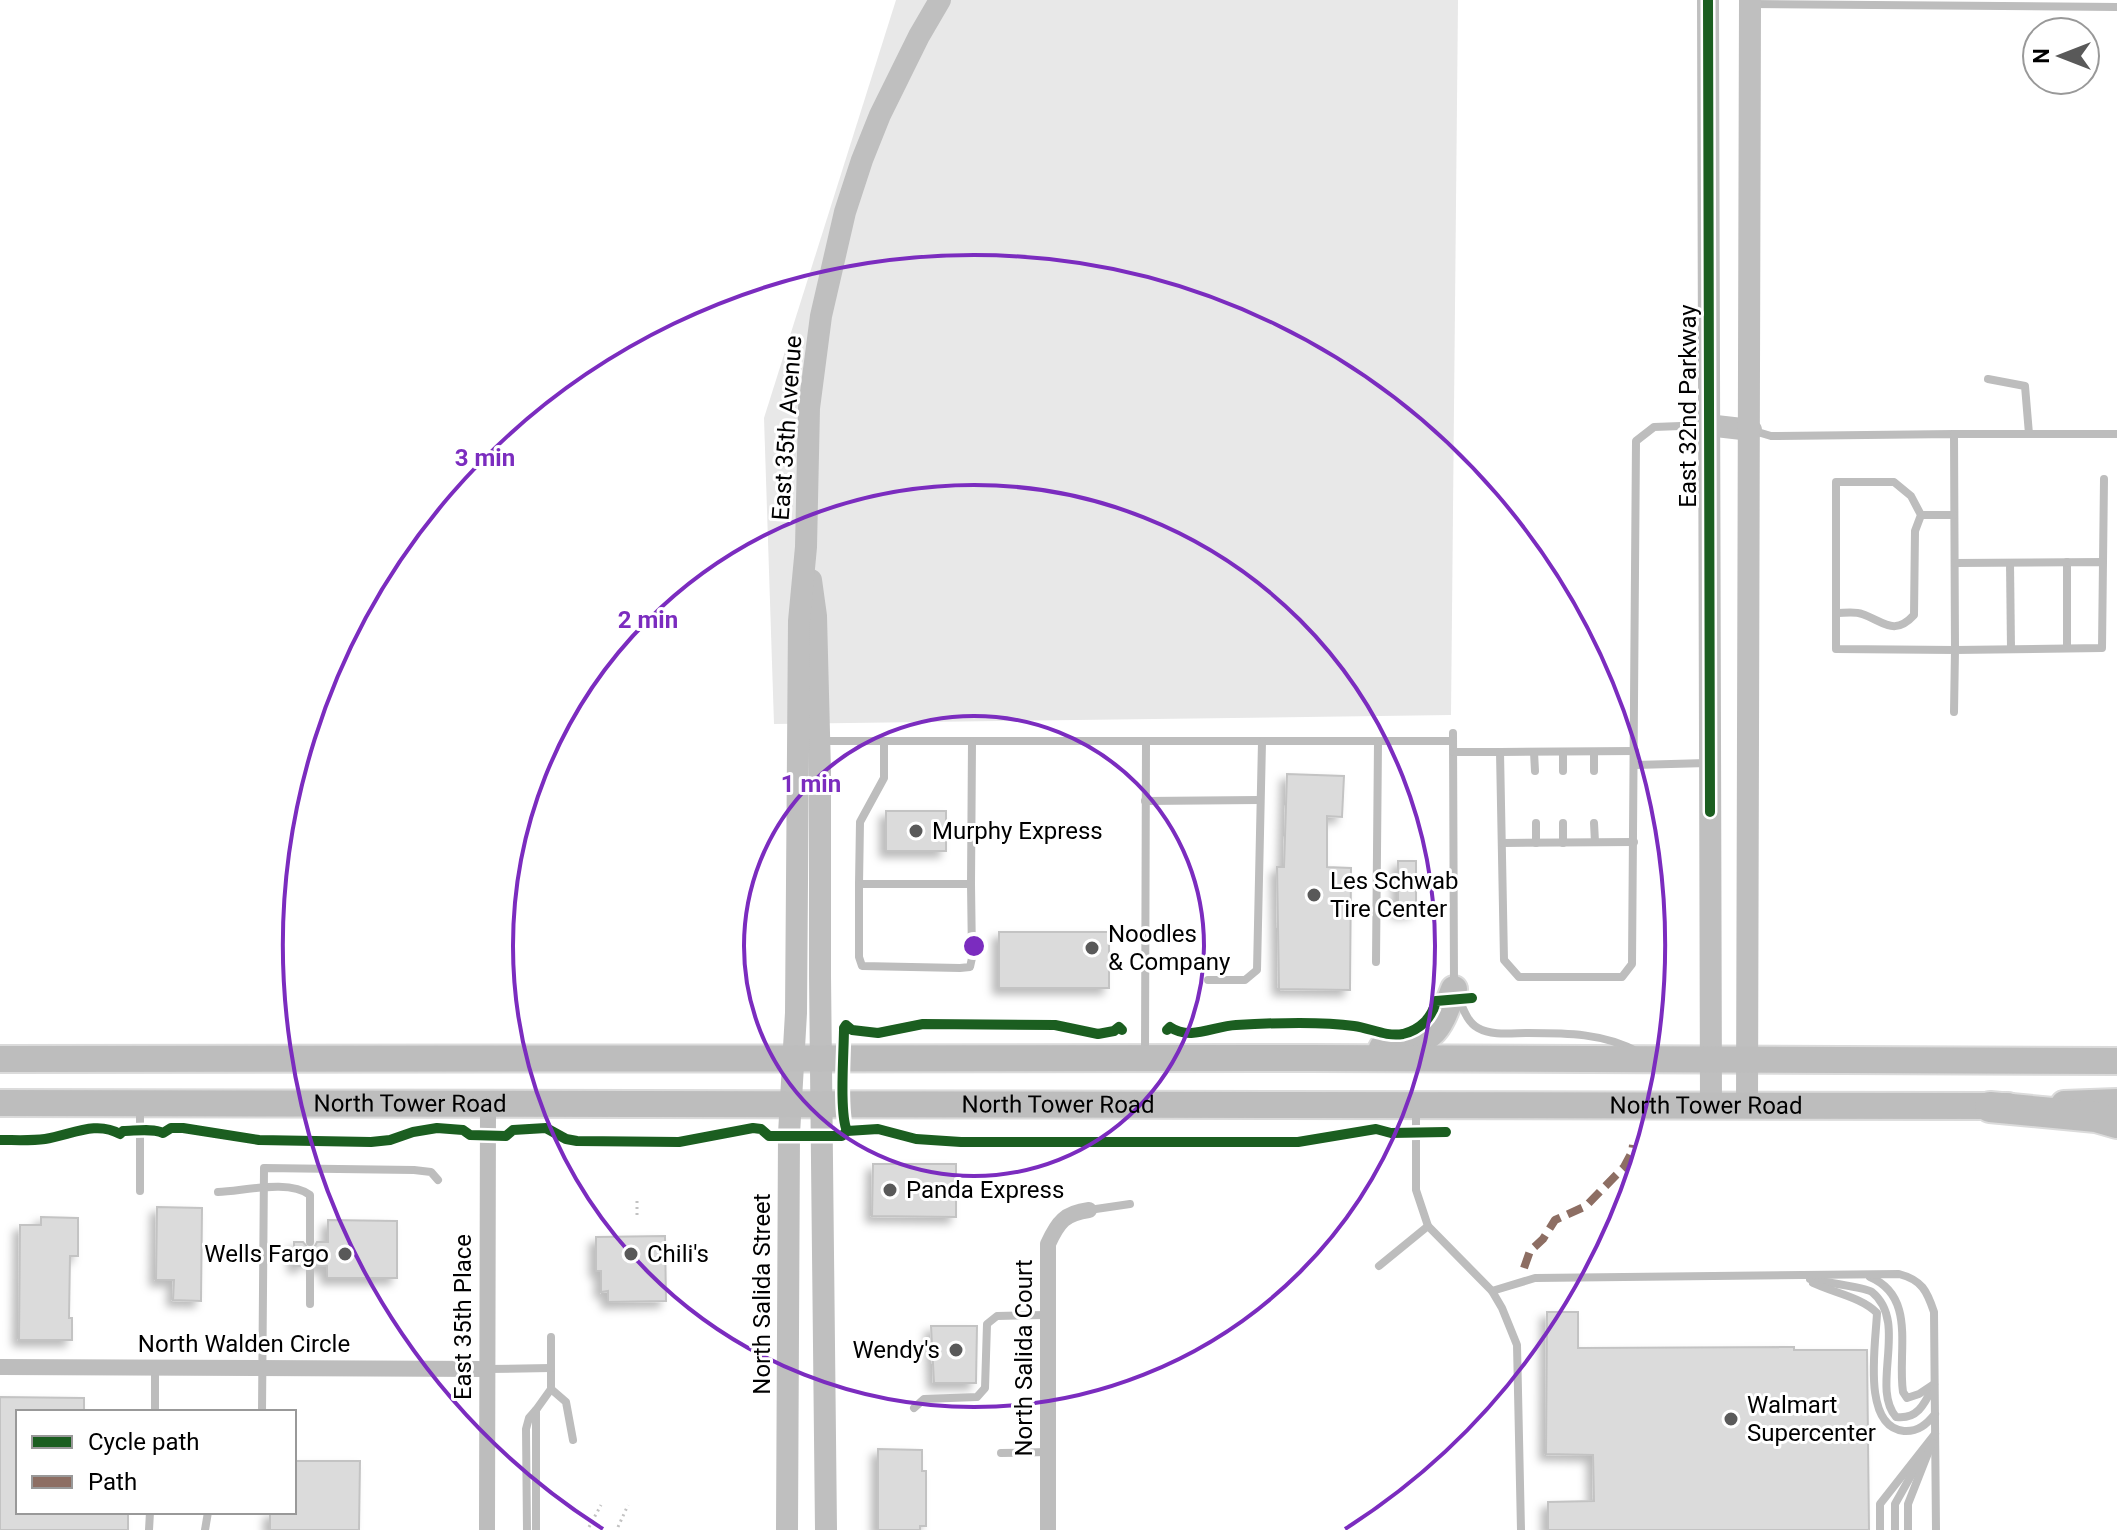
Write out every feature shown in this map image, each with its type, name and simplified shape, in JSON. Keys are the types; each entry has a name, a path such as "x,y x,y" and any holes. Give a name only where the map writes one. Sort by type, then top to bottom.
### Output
{"highway":[{"path":"1990,1107 2096,1117 2117,1123"}],"main road":[{"path":"1308,1058 1410,1044 1427,1038 1440,1027 1454,989"},
{"name":"North Tower Road","path":"0,1059 1747,1058 2117,1061"},
{"name":"North Tower Road","path":"0,1103 1990,1107 2117,1102"}],"street":[{"name":"East 35th Avenue","path":"822,1105 809,741 799,621 806,547 809,408 830,269 862,160 913,48 940,0"},
{"name":"East 32nd Parkway","path":"1708,0 1711,1106"},
{"path":"1747,1107 1750,2"},
{"path":"1707,425 1751,430"},
{"name":"East 35th Avenue","path":"792,1059 809,741"},
{"name":"North Salida Street","path":"787,1530 792,1059"},
{"name":"East 35th Place","path":"487,1530 488,1104"},
{"path":"822,1105 826,1530"},
{"name":"North Salida Court","path":"1048,1530 1048,1244 1063,1217 1072,1212 1089,1210"},
{"name":"North Walden Circle","path":"0,1367 487,1369"}],"lane":[{"path":"1750,2 2117,7"},
{"path":"1988,379 2025,386 2029,434"},
{"path":"1500,752 1504,960 1519,977 1622,977 1632,964 1636,441 1654,427 1707,425"},
{"path":"1751,430 1771,436 2117,434"},
{"path":"1954,434 1954,712"},
{"path":"1836,613 1860,613 1882,625 1894,626 1908,623 1914,615 1915,531 1921,515 1911,496 1894,482 1836,482 1836,613 1836,649 2102,648 2104,479"},
{"path":"1921,515 1953,515"},
{"path":"2067,562 2067,648"},
{"path":"1955,563 2103,562"},
{"path":"2010,563 2011,649"},
{"path":"809,741 1378,742 1453,737 1454,989 1469,1020 1478,1029 1493,1033 1567,1033 1618,1040 1653,1060"},
{"path":"884,741 884,778 860,822 859,957 862,966 960,968 970,967 972,958 972,742"},
{"path":"1208,980 1245,980 1257,970 1262,742"},
{"path":"1376,962 1378,742"},
{"path":"1145,1060 1146,743"},
{"path":"1454,752 1635,751"},
{"path":"1534,752 1535,771"},
{"path":"1563,752 1563,771"},
{"path":"1594,752 1594,771"},
{"path":"1635,765 1710,763"},
{"path":"1145,801 1259,800"},
{"path":"1536,823 1536,843"},
{"path":"1563,823 1563,843"},
{"path":"1594,823 1595,842"},
{"path":"1503,843 1634,842"},
{"path":"859,884 971,884"},
{"path":"140,1103 140,1191"},
{"path":"1416,1106 1416,1190 1428,1226 1492,1291 1517,1345 1521,1530"},
{"path":"262,1410 264,1168 414,1170 431,1172 438,1180"},
{"path":"218,1192 301,1189 310,1195 310,1242"},
{"path":"1089,1210 1130,1204"},
{"path":"1379,1266 1428,1226"},
{"path":"310,1266 310,1304"},
{"path":"1492,1291 1535,1278 1899,1274 1916,1279 1927,1291 1934,1312 1936,1530"},
{"path":"1794,1275 1870,1290 1884,1307 1889,1325 1889,1394 1891,1410 1896,1417 1907,1418 1919,1411 1934,1384"},
{"path":"1794,1275 1841,1296 1867,1303 1877,1313 1875,1389 1879,1414 1893,1429 1908,1431 1925,1425 1935,1414"},
{"path":"1866,1275 1892,1290 1898,1308 1904,1333 1903,1392 1907,1398 1934,1384"},
{"path":"914,1408 928,1399 977,1397 985,1388 987,1324 997,1316 1046,1315"},
{"path":"527,1530 526,1429 529,1418 551,1389 551,1337"},
{"path":"155,1367 155,1410"},
{"path":"487,1369 551,1368"},
{"path":"551,1389 566,1402 573,1440"},
{"path":"536,1410 536,1530"},
{"path":"1880,1530 1880,1504 1935,1434"},
{"path":"1895,1530 1895,1504 1935,1434"},
{"path":"1908,1530 1908,1504 1935,1434"},
{"path":"1001,1453 1048,1452"}],"path":[{"path":"637,1201 637,1219"},
{"path":"683,1257 700,1257"},
{"path":"589,1527 601,1505"},
{"path":"618,1527 628,1505"}],"shaded area":[{"path":"896,0 1458,0 1451,715 774,724 764,418"}],"building":[{"name":"Les Schwab Tire Center","path":"1287,774 1344,776 1342,817 1327,816 1327,867 1351,868 1350,990 1279,989 1277,867 1284,867"},
{"name":"Murphy Express","path":"886,811 946,811 946,851 886,851"},
{"path":"1398,861 1416,861 1416,912 1398,913"},
{"path":"999,932 1109,932 1109,988 999,988"},
{"path":"873,1164 956,1164 956,1217 872,1216"},
{"path":"157,1207 202,1208 201,1301 173,1300 174,1280 156,1280"},
{"path":"41,1217 78,1218 78,1256 70,1256 69,1318 72,1318 72,1340 19,1340 20,1225 41,1225"},
{"name":"Wells Fargo","path":"328,1220 397,1221 397,1278 327,1278 327,1266 317,1266 311,1259 306,1260 303,1266 294,1266 294,1242 303,1242 309,1249 314,1248 317,1242 328,1242"},
{"name":"Chili's","path":"665,1236 666,1301 608,1302 608,1291 601,1292 601,1271 596,1271 596,1237"},
{"name":"Walmart Supercenter","path":"1547,1312 1578,1312 1578,1348 1794,1347 1794,1350 1867,1350 1869,1530 1548,1530 1548,1502 1594,1501 1593,1455 1546,1454"},
{"name":"Wendy's","path":"931,1326 977,1326 976,1383 934,1383"},
{"path":"0,1397 84,1398 84,1410 16,1410 16,1514 128,1514 128,1530 0,1530"},
{"path":"878,1449 922,1450 922,1471 926,1471 926,1526 920,1526 920,1530 878,1530"},
{"path":"296,1461 360,1461 359,1530 270,1530 270,1514 296,1514"}],"marked path":[{"path":"1524,1268 1530,1251 1543,1239 1555,1220 1586,1206 1624,1167 1633,1145"}],"cycle path":[{"path":"1708,0 1710,812"},
{"path":"1167,1030 1170,1027 1194,1033 1236,1025 1311,1023 1341,1024 1397,1035 1415,1030 1432,1013 1436,1001 1472,998"},
{"path":"847,1131 843,1097 846,1025 852,1030 878,1033 923,1024 1055,1025 1098,1034 1119,1027 1122,1030"},
{"path":"0,1140 40,1140 93,1128 120,1134 123,1131 144,1130 163,1133 171,1128 183,1128 259,1140 371,1142 437,1128 463,1130 470,1135 506,1136 513,1130 546,1128 566,1139 577,1141 679,1142 753,1128 761,1129 769,1136 842,1136 847,1131 878,1129 916,1139 961,1142 1298,1142 1376,1129 1391,1133 1446,1132"}],"place":[{"name":"Murphy Express","path":"916,831"},
{"name":"Les Schwab Tire Center","path":"1314,895"},
{"name":"Noodles & Company","path":"1092,948"},
{"name":"Panda Express","path":"890,1190"},
{"name":"Wells Fargo","path":"345,1254"},
{"name":"Chili's","path":"631,1254"},
{"name":"Wendy's","path":"956,1350"},
{"name":"Walmart Supercenter","path":"1731,1419"}]}
